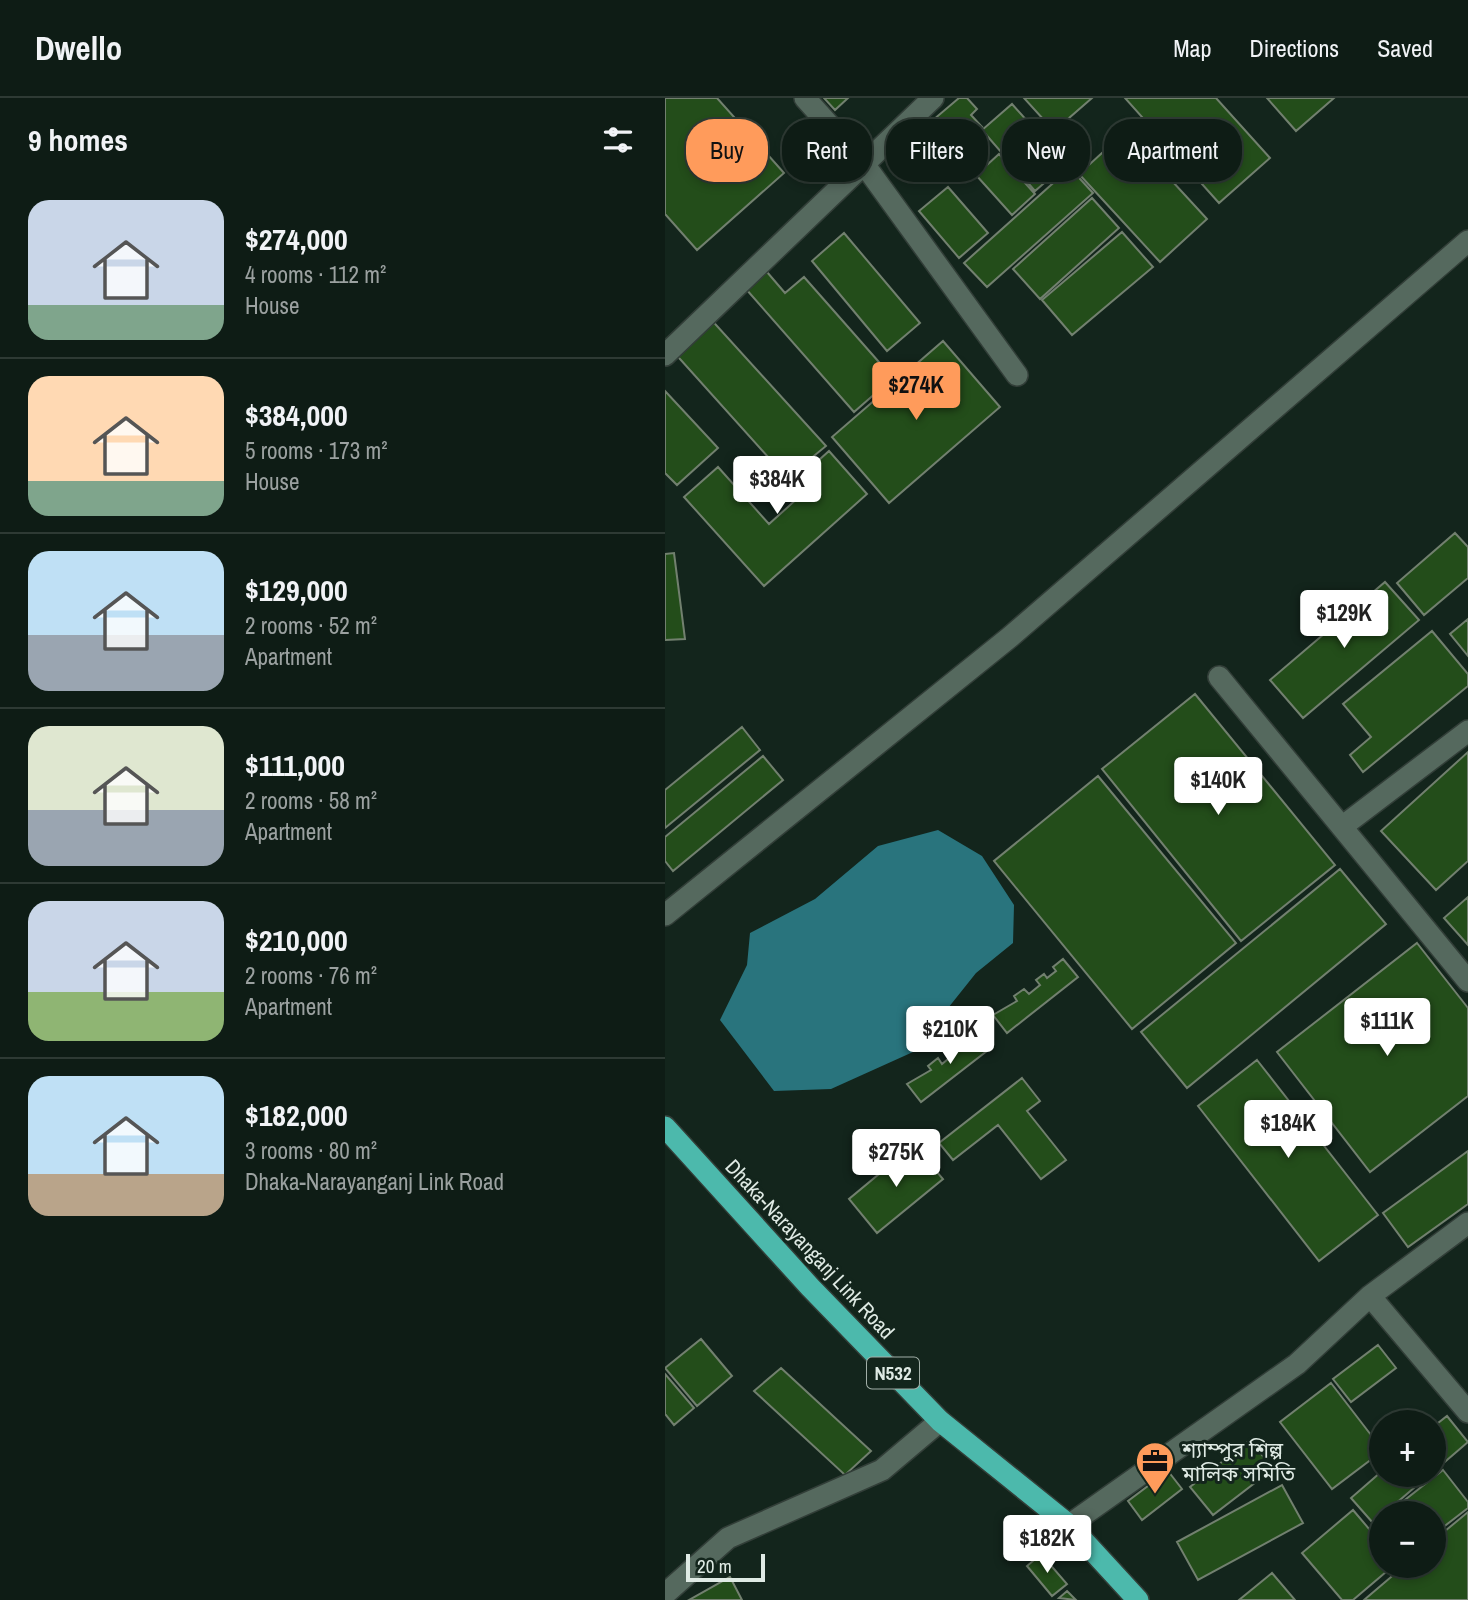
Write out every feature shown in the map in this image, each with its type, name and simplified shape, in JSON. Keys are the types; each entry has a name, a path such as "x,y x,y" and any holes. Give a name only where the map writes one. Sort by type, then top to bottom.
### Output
{"highway":[{"name":"Dhaka-Narayanganj Link Road","path":"665,1127 810,1287 940,1421 1069,1525 1138,1600"}],"street":[{"path":"805,98 824,119"},
{"path":"872,156 933,98"},
{"path":"872,175 1017,375"},
{"path":"665,355 845,182"},
{"path":"665,915 1010,637 1468,241"},
{"path":"1219,677 1468,981"},
{"path":"1343,826 1468,731"},
{"path":"1069,1525 1297,1364 1370,1296 1468,1223"},
{"path":"1370,1296 1468,1412"},
{"path":"665,1594 728,1538 882,1470 940,1421"}],"water":[{"path":"938,830 982,856 1014,905 1013,943 976,973 913,1052 831,1089 774,1091 720,1020 747,965 750,933 815,899 878,846"}],"building":[{"path":"665,98 717,98 736,119 686,119 686,182 768,182 768,155 782,171 782,175 697,250 665,214"},
{"path":"824,98 848,98 835,110"},
{"path":"959,98 967,98 977,109 971,115 975,119 934,119"},
{"path":"1024,98 1092,98 1068,119 1043,119"},
{"path":"1125,98 1216,98 1235,119 1144,119"},
{"path":"1267,98 1334,98 1296,131"},
{"path":"1012,104 1026,119 1002,119 1002,153 988,137 988,125"},
{"path":"1242,127 1270,158 1219,203 1200,182 1242,182"},
{"path":"1104,151 1104,182 1173,182 1207,219 1160,262 1086,182 1090,182 1090,164"},
{"path":"999,154 1002,157 1002,182 1024,182 1035,194 1012,215 982,182 988,182 988,164"},
{"path":"1027,182 1045,182 1035,191"},
{"path":"1054,182 1083,182 1093,193 987,287 964,263"},
{"path":"948,187 988,233 959,258 919,211"},
{"path":"1092,198 1119,228 1040,299 1013,269"},
{"path":"1122,232 1153,267 1072,335 1042,300"},
{"path":"844,233 920,323 887,351 812,261"},
{"path":"767,272 785,293 804,277 893,378 854,412 746,289"},
{"path":"707,315 826,446 787,478 671,349"},
{"path":"943,341 1000,407 889,503 832,437"},
{"path":"665,391 718,448 677,485 665,473"},
{"path":"829,451 867,494 764,586 684,497 718,467 769,524 799,497 789,487"},
{"path":"1455,533 1468,547 1468,578 1424,615 1397,583"},
{"path":"674,553 685,639 665,640 665,554"},
{"path":"1385,582 1419,620 1303,718 1270,680"},
{"path":"1468,619 1468,656 1450,634"},
{"path":"1432,631 1468,674 1468,686 1363,772 1350,755 1371,737 1343,704"},
{"path":"1195,694 1335,865 1241,941 1102,769"},
{"path":"742,727 760,750 665,828 665,790"},
{"path":"1468,752 1468,861 1436,890 1381,831"},
{"path":"763,756 783,780 673,871 665,861 665,837"},
{"path":"1098,776 1236,943 1132,1029 994,861"},
{"path":"1340,869 1386,924 1187,1088 1141,1032"},
{"path":"1468,897 1468,945 1444,918"},
{"path":"1417,943 1468,1008 1468,1096 1370,1172 1277,1052"},
{"path":"1063,959 1078,977 1007,1033 993,1015 1017,1001 1014,996 1024,989 1029,994 1040,985 1036,980 1044,974 1047,978 1056,971 1053,967"},
{"path":"977,1028 992,1047 921,1102 907,1084 931,1070 928,1066 938,1058 942,1064 954,1054 950,1049 969,1040 967,1036"},
{"path":"1257,1060 1378,1215 1319,1261 1198,1106"},
{"path":"1022,1078 1040,1101 1027,1111 1066,1160 1041,1179 998,1125 953,1160 939,1143"},
{"path":"914,1145 943,1179 877,1233 849,1199"},
{"path":"1468,1151 1468,1204 1408,1247 1383,1213"},
{"path":"701,1339 732,1376 697,1406 665,1368"},
{"path":"1378,1345 1396,1368 1351,1402 1333,1379"},
{"path":"781,1368 871,1451 845,1475 754,1391"},
{"path":"665,1374 694,1408 674,1425 665,1414"},
{"path":"1331,1383 1369,1432 1369,1461 1332,1489 1280,1422"},
{"path":"1446,1417 1468,1442 1446,1461"},
{"path":"1250,1440 1273,1469 1213,1515 1190,1487"},
{"name":"শ্যাম্পুর শিল্প মালিক সমিতি","path":"1168,1471 1182,1489 1142,1520 1128,1501"},
{"path":"1446,1474 1468,1502 1468,1508 1446,1525 1446,1501 1404,1501 1421,1487 1446,1487"},
{"path":"1369,1482 1369,1487 1415,1487 1399,1501 1369,1501 1369,1518 1351,1498"},
{"path":"1282,1485 1303,1523 1198,1580 1177,1542"},
{"path":"1353,1510 1369,1529 1369,1578 1379,1578 1353,1600 1342,1600 1302,1553"},
{"path":"1468,1512 1468,1600 1364,1600 1390,1578 1446,1578 1446,1530"},
{"path":"1041,1554 1067,1584 1052,1596 1027,1566"},
{"path":"1272,1573 1295,1600 1239,1600"},
{"path":"730,1577 742,1600 689,1600"},
{"path":"1067,1591 1076,1600 1059,1598"}],"place":[{"name":"শ্যাম্পুর শিল্প মালিক সমিতি","path":"1155,1495"}]}
